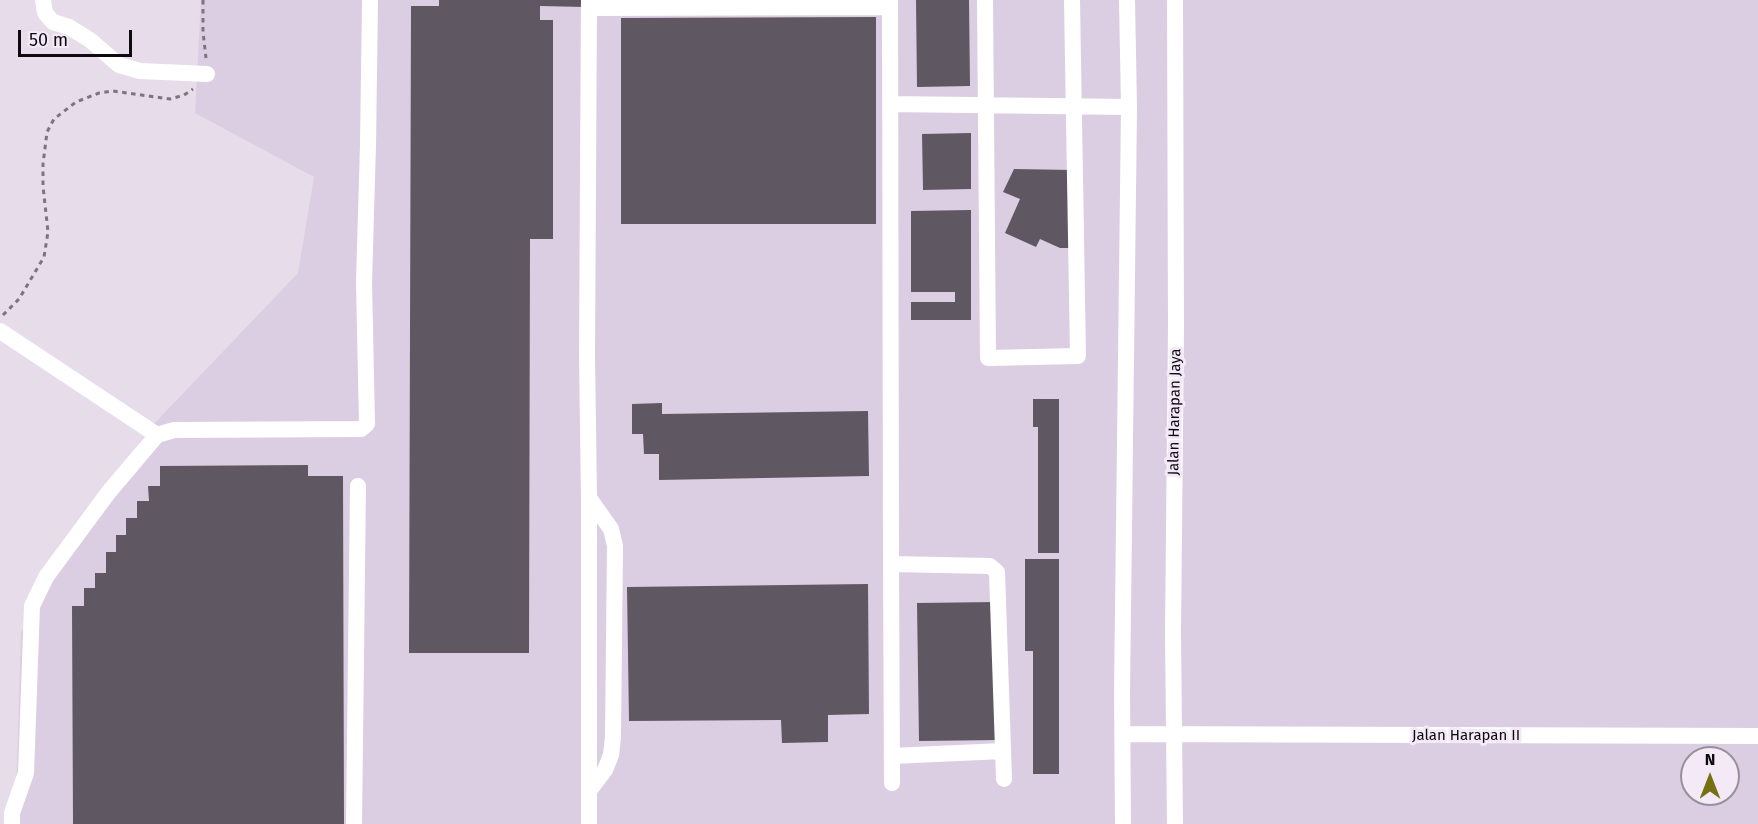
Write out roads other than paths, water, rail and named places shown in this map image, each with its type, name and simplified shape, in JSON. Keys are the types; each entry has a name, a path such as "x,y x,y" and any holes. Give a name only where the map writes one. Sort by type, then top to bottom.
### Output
{"street":[{"path":"43,0 45,13 53,22 69,27 90,40 119,65 140,71 207,74"},
{"path":"12,824 16,798 26,772 32,606 46,577 108,493 157,435 174,430 361,429 367,424 364,282 370,0"},
{"path":"985,0 988,358 1078,356 1072,0"},
{"path":"1123,824 1122,693 1129,107 1127,0"},
{"name":"Jalan Harapan Jaya","path":"1175,0 1175,824"},
{"path":"588,824 589,4 890,3 892,783"},
{"path":"890,104 1129,107"},
{"path":"0,331 157,435"},
{"path":"354,824 358,486"},
{"path":"589,498 610,529 615,546 613,737 605,770 589,791"},
{"path":"891,564 990,566 997,572 1004,779"},
{"name":"Jalan Harapan II","path":"1123,734 1758,736"},
{"path":"892,756 1004,751"}]}
